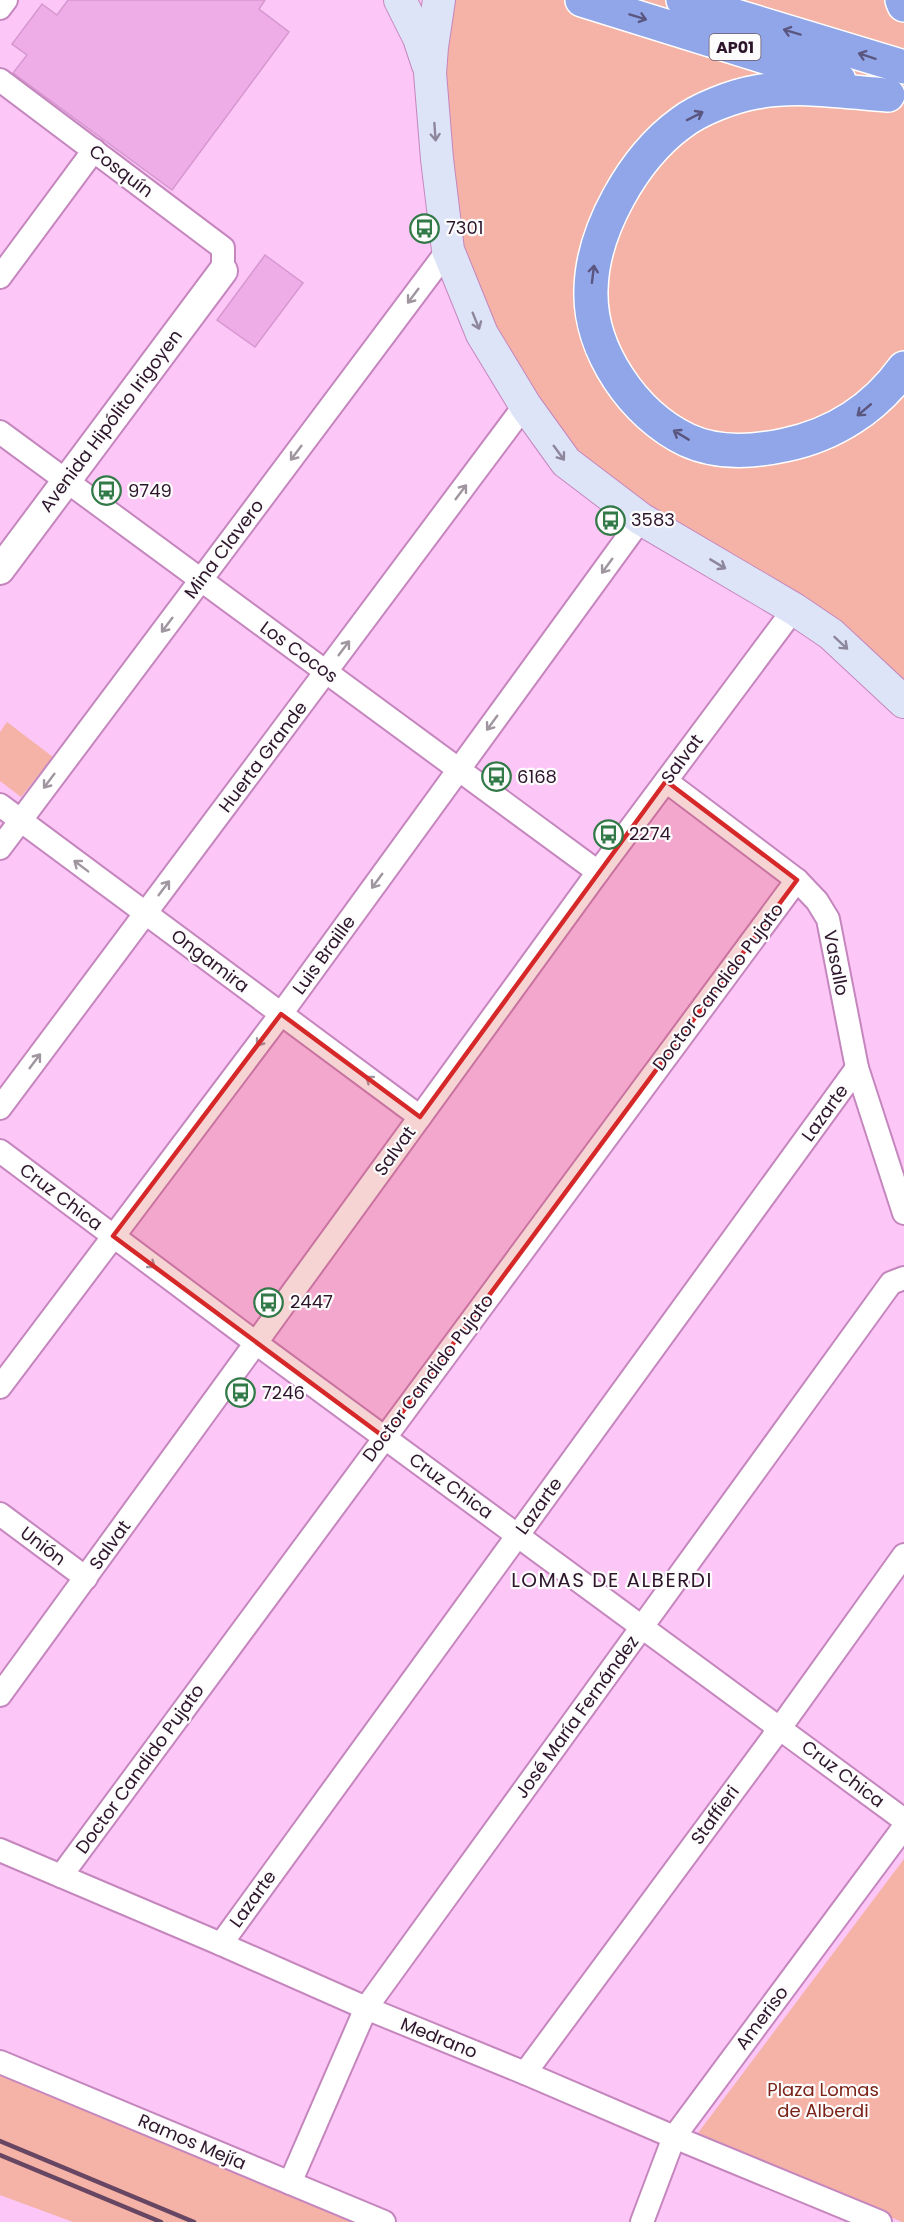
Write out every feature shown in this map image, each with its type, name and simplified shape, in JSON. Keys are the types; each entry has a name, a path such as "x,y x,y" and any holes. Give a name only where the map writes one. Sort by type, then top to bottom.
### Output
{"highway":[{"name":"AP01","path":"582,0 899,87"},
{"name":"AP01","path":"684,0 831,44 899,87"},
{"path":"716,0 753,20"},
{"path":"902,0 904,5"},
{"path":"899,87 756,92 717,104 681,122 655,146 634,173 608,218 595,255 591,292 597,333 610,365 629,394 653,417 688,440 729,451 767,449 810,440 854,418 890,388 904,368"}],"main road":[{"path":"400,0 419,38 430,73"},
{"path":"439,0 430,73 436,159 448,250 482,334 525,405 566,462 641,519 794,609 831,634 904,702"}],"street":[{"path":"0,8 6,0"},
{"name":"Cosquín","path":"0,80 223,248 223,271"},
{"path":"0,276 94,150"},
{"name":"Mina Clavero","path":"0,848 448,250"},
{"name":"Avenida Hipólito Irigoyen","path":"0,570 223,271"},
{"name":"Huerta Grande","path":"0,1108 525,405"},
{"name":"Los Cocos","path":"0,432 598,872"},
{"name":"Luis Braille","path":"0,1387 281,1014 641,519"},
{"name":"Salvat","path":"0,1695 598,872 794,609"},
{"name":"Vasallo","path":"666,781 797,880 817,901 828,919 857,1068 904,1213"},
{"name":"Ongamira","path":"0,805 420,1117"},
{"name":"Doctor Candido Pujato","path":"61,1876 797,880"},
{"name":"Lazarte","path":"221,1944 857,1068"},
{"name":"Cruz Chica","path":"0,1151 256,1343 904,1820"},
{"name":"José María Fernández","path":"290,2183 366,2008 891,1283 904,1278"},
{"name":"Unión","path":"0,1514 86,1578"},
{"name":"Staffieri","path":"525,2073 780,1728 904,1555"},
{"name":"Ameriso","path":"642,2222 674,2137 904,1827"},
{"name":"Medrano","path":"0,1850 366,2008 880,2222"},
{"name":"Ramos Mejía","path":"0,2062 384,2222"}],"highlighted area":[{"path":"666,781 797,880 384,1437 113,1236 281,1014 420,1117"}],"green space":[{"path":"439,0 904,0 904,702 566,462 448,250"},
{"path":"7,722 53,757 21,797 0,781 0,732"},
{"name":"Plaza Lomas de Alberdi","path":"904,1859 904,2222 902,2222 698,2133"},
{"path":"0,2062 384,2222 73,2222 0,2195"}],"building":[{"path":"68,0 265,0 259,9 289,32 172,190 13,73 27,55 12,44 42,4 57,15"},
{"path":"265,255 303,283 255,347 217,320"}],"railway":[{"path":"0,2141 194,2222"},
{"path":"0,2155 161,2222"}],"place":[{"name":"7301","path":"425,228"},
{"name":"9749","path":"107,491"},
{"name":"3583","path":"610,520"},
{"name":"6168","path":"496,777"},
{"name":"2274","path":"608,834"},
{"name":"2447","path":"269,1302"},
{"name":"7246","path":"241,1393"}],"district":[{"name":"LOMAS DE ALBERDI","path":"612,1580"}]}
